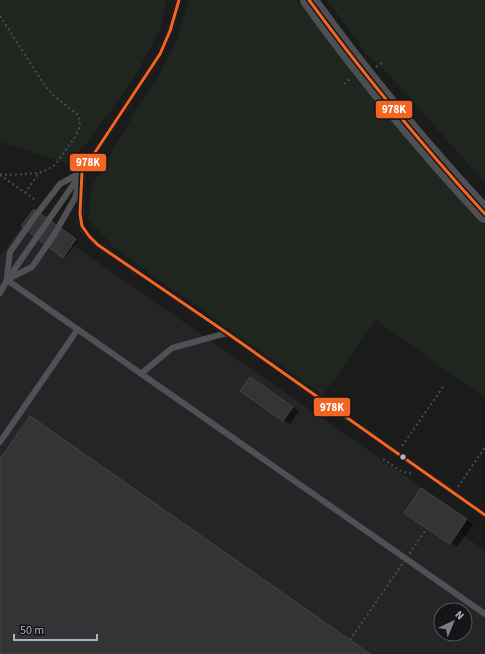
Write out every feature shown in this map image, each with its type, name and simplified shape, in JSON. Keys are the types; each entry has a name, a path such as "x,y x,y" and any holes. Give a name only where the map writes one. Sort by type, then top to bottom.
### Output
{"main road":[{"path":"309,0 375,86 452,178 485,214"}],"lane":[{"path":"0,293 6,280 82,172 160,54 170,31 179,0"},
{"path":"6,280 10,252 33,219 60,184 82,172"},
{"path":"6,280 32,267 54,234 74,198 82,172"},
{"path":"82,172 80,214 82,226 98,246 227,333 485,515"},
{"path":"6,280 485,614"},
{"path":"0,442 78,329"},
{"path":"142,374 172,348 227,333"}],"path":[{"path":"0,16 46,86 54,96 78,115 80,122 75,137 55,165 39,173 9,175 0,174"},
{"path":"25,193 39,173"},
{"path":"0,174 39,202"},
{"path":"402,446 443,387"},
{"path":"454,493 485,447"},
{"path":"350,640 427,528"}],"shaded area":[{"path":"0,0 166,0 161,28 133,80 85,145 66,163 0,142"},
{"path":"189,0 298,0 362,85 472,213 485,226 485,398 376,320 323,395 114,248 88,218 91,188 134,114 155,83 177,40"},
{"path":"327,0 485,0 485,183 388,73 367,55"},
{"path":"34,209 76,239 73,245 467,519 459,532 485,551 485,654 0,654 0,257"}],"building":[{"path":"34,209 76,239 63,258 21,226"},
{"path":"250,377 293,407 283,421 240,391"},
{"path":"30,416 370,654 0,654 0,459"},
{"path":"421,488 467,519 450,544 404,513"}],"transit line":[{"name":"978K","path":"179,0 170,31 160,54 82,172 80,214 82,226 98,245 227,333 485,515"},
{"name":"978K","path":"309,0 394,110 485,214"}]}
